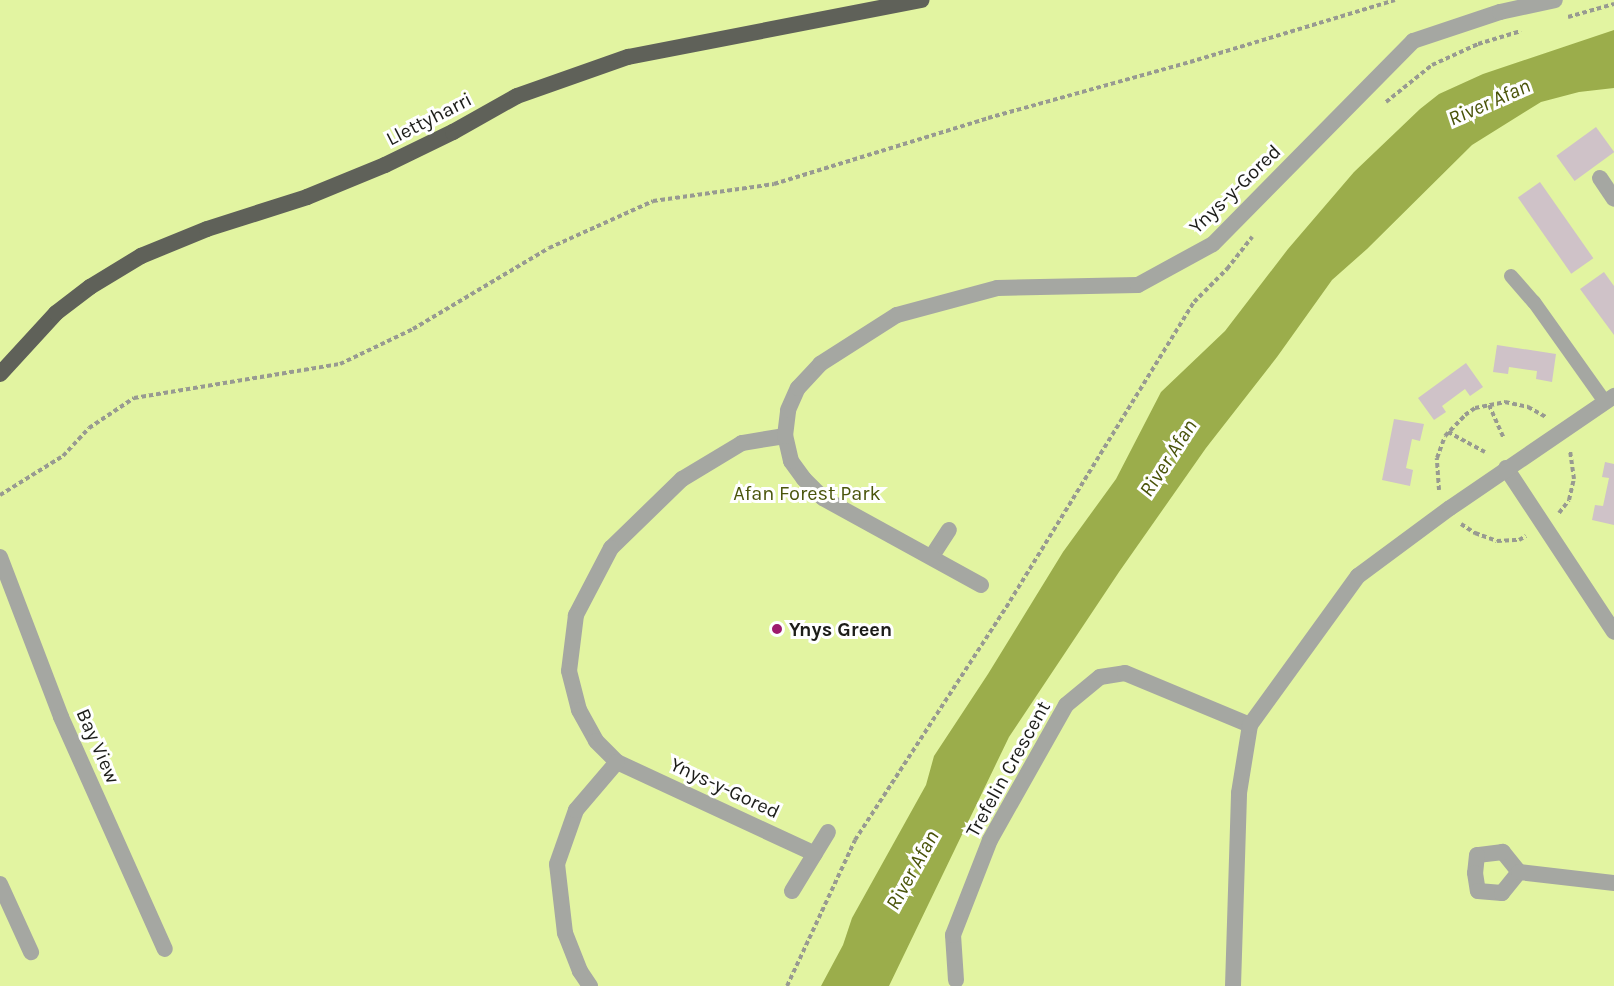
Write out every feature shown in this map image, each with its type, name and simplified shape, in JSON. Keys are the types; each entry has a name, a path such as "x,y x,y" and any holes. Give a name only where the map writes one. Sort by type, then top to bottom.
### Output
{"main road":[{"name":"Llettyharri","path":"0,374 56,313 90,287 141,256 207,229 307,197 385,165 517,96 637,54 922,0"}],"street":[{"name":"Ynys-y-Gored","path":"981,585 823,498 804,479 791,461 786,436 788,410 798,388 820,364 897,315 997,288 1138,285 1213,244 1413,41 1500,12 1555,0"},
{"path":"1600,178 1614,199"},
{"path":"1233,986 1239,793 1250,725 1358,576 1506,468 1609,399"},
{"name":"Ynys-y-Gored","path":"786,436 742,444 682,479 610,548 576,615 569,671 579,710 596,741 617,762 815,854"},
{"path":"1506,468 1614,632"},
{"path":"932,556 949,530"},
{"name":"Bay View","path":"0,557 61,717 165,949"},
{"name":"Trefelin Crescent","path":"956,980 953,935 990,840 1066,705 1100,677 1125,673 1250,725"},
{"path":"590,986 580,971 565,933 557,864 576,810 617,762"},
{"path":"792,891 828,832"},
{"path":"1519,872 1614,883"},
{"path":"0,884 31,952"}],"lane":[{"path":"1511,276 1609,399"}],"path":[{"path":"0,495 63,456 89,428 134,398 340,364 412,329 549,248 652,201 774,184 988,118 1190,62 1395,0"},
{"path":"1557,21 1614,4"},
{"path":"1382,105 1432,65 1479,44 1523,31"},
{"path":"787,986 855,840 1010,601 1194,302 1227,269 1256,233"},
{"path":"1440,494 1437,482 1437,458 1448,432 1465,415 1489,405 1505,402 1528,407 1549,421"},
{"path":"1489,405 1504,438"},
{"path":"1448,432 1485,452"},
{"path":"1557,514 1569,500 1574,478 1573,456 1568,446"},
{"path":"1461,524 1475,533 1497,541 1519,540 1527,535"}],"green space":[{"name":"Afan Forest Park","path":"0,0 1614,0 1614,986 0,986"}],"water":[{"name":"River Afan","path":"1614,30 1614,88 1579,92 1541,102 1472,145 1367,249 1332,280 1277,357 1206,448 1119,572 1009,737 889,986 821,986 843,945 852,918 926,785 934,756 988,674 1063,552 1116,479 1161,392 1225,331 1288,249 1354,172 1420,109 1439,94 1483,74"}],"building":[{"path":"1596,127 1614,152 1575,181 1556,156"},
{"path":"1540,182 1593,258 1571,274 1518,197"},
{"path":"1604,272 1614,286 1614,335 1580,289"},
{"path":"1497,345 1556,354 1552,382 1536,379 1537,371 1509,367 1508,374 1493,372"},
{"path":"1466,363 1483,387 1470,396 1465,389 1442,406 1446,412 1434,420 1418,398"},
{"path":"1394,419 1424,424 1420,441 1412,439 1406,468 1413,470 1410,486 1382,480"},
{"path":"1605,462 1614,464 1614,525 1592,520 1595,505 1603,506 1609,478 1602,477"}],"place":[{"name":"Ynys Green","path":"777,629"}]}
